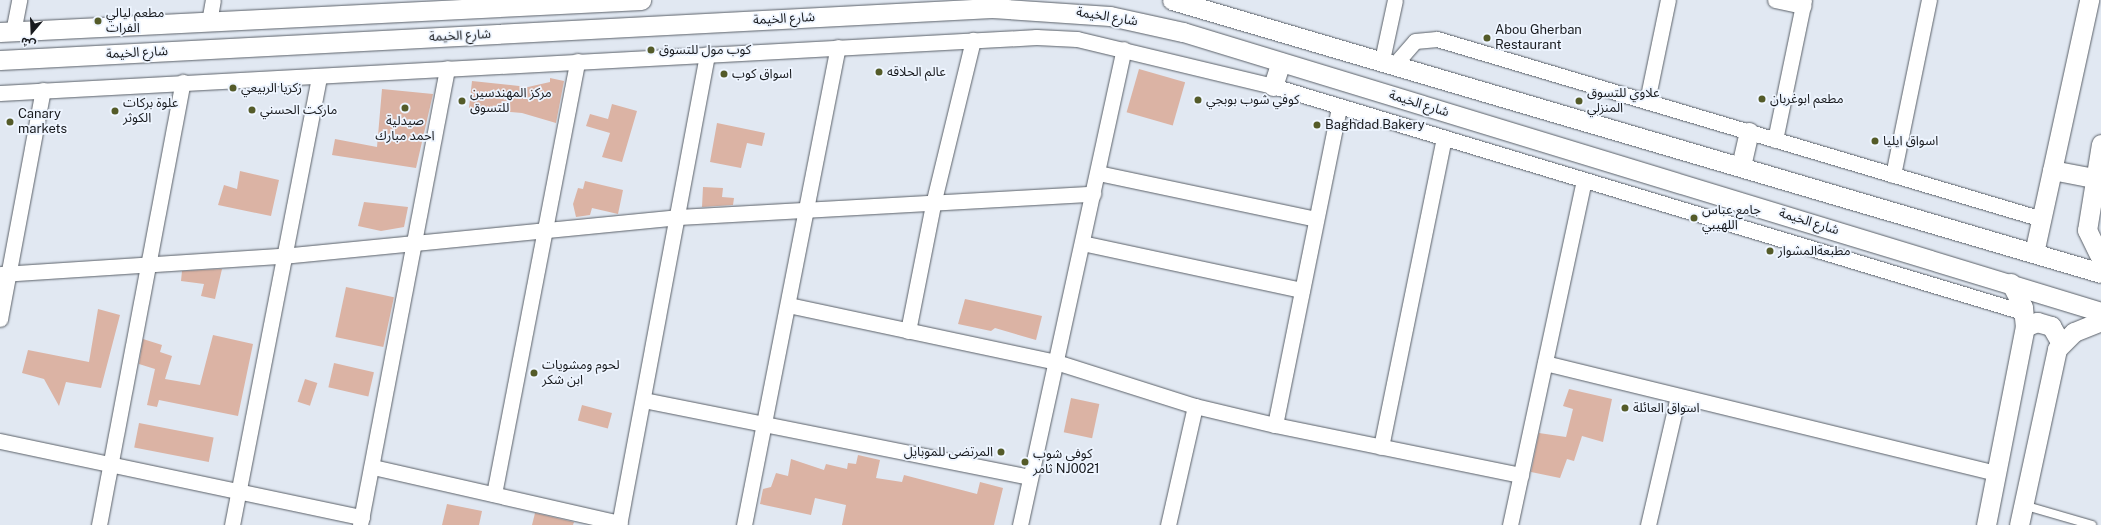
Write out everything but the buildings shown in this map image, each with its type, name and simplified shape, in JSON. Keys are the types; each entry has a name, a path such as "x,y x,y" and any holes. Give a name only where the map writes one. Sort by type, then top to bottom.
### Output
{"street":[{"path":"6,32 19,0"},
{"path":"185,51 230,40 234,30 217,22 213,0"},
{"name":"شارع الخيمة","path":"6,32 355,15 390,6 641,0"},
{"path":"1172,0 1388,62 2101,273"},
{"path":"1388,62 1395,0"},
{"path":"1647,101 1668,0"},
{"path":"1775,0 1804,3 1775,140"},
{"path":"1893,175 1930,0"},
{"path":"2034,253 2089,0"},
{"name":"شارع الخيمة","path":"0,60 1000,8 1110,16 1183,32 2101,312"},
{"path":"306,44 296,37 299,26 355,15"},
{"path":"0,93 182,82 320,77 447,68 973,40 1036,37 1077,39 1124,49 1273,86 1339,108 1444,138 1584,181 2024,319 2051,326 2060,343"},
{"path":"1388,62 1415,41 1429,37 2042,219"},
{"path":"908,331 934,200 973,40"},
{"path":"744,525 838,47"},
{"path":"1020,525 1029,477 1098,173 1124,49"},
{"path":"373,467 619,524 644,400 707,54"},
{"path":"494,494 577,61"},
{"path":"1273,86 1281,62"},
{"path":"0,442 238,492 361,521 373,467 447,68"},
{"path":"232,525 282,256 320,77"},
{"path":"1421,105 1448,97 1450,88 1445,79"},
{"path":"99,525 150,262 182,82"},
{"path":"0,319 4,273 43,90"},
{"path":"1275,425 1339,108"},
{"path":"1557,146 1544,123 1550,114 1560,113"},
{"path":"1741,166 1749,132"},
{"path":"1381,447 1444,138"},
{"path":"2101,144 2094,178 2087,230 2101,259"},
{"path":"2052,170 2094,178"},
{"path":"1098,173 1316,219"},
{"path":"1510,525 1584,181"},
{"path":"4,273 150,262 282,256 677,217 934,200 1093,194"},
{"path":"1082,243 1302,290"},
{"path":"1986,525 2024,319 2019,295 2011,284"},
{"path":"788,305 1056,362 1196,406 1275,425 1521,475"},
{"path":"2019,525 2054,355 2060,343 2074,332 2101,321"},
{"path":"1545,363 1996,473"},
{"path":"1648,525 1678,396"},
{"path":"644,400 1029,477"},
{"path":"1168,525 1196,406"}],"lane":[{"path":"2023,505 2092,525"}],"place":[{"name":"مطعم ليالي الفرات","path":"98,21"},
{"name":"Abou Gherban Restaurant","path":"1487,38"},
{"name":"كوب مول للتسوق","path":"651,50"},
{"name":"عالم الحلاقه","path":"879,72"},
{"name":"اسواق كوب","path":"724,74"},
{"name":"زكريا الربيعي","path":"233,88"},
{"name":"مطعم ابوغربان","path":"1762,99"},
{"name":"كوفي شوب بوبجي","path":"1198,100"},
{"name":"مركز المهندسين للتسوق","path":"462,101"},
{"name":"علاوي للتسوق المنزلي","path":"1579,101"},
{"name":"صيدلية احمد مبارك","path":"405,108"},
{"name":"ماركت الحسني","path":"252,110"},
{"name":"علوة بركات الكوثر","path":"115,111"},
{"name":"Canary markets","path":"10,122"},
{"name":"Baghdad Bakery","path":"1317,125"},
{"name":"اسواق ايليا","path":"1875,141"},
{"name":"جامع عباس اللهيبي","path":"1694,218"},
{"name":"مطبعةالمشوار","path":"1770,251"},
{"name":"لحوم ومشويات ابن شكر","path":"534,373"},
{"name":"اسواق العائلة","path":"1625,408"},
{"name":"المرتضى للموبايل","path":"1001,452"},
{"name":"كوفي شوب ثامر NJ0021","path":"1025,462"}]}
